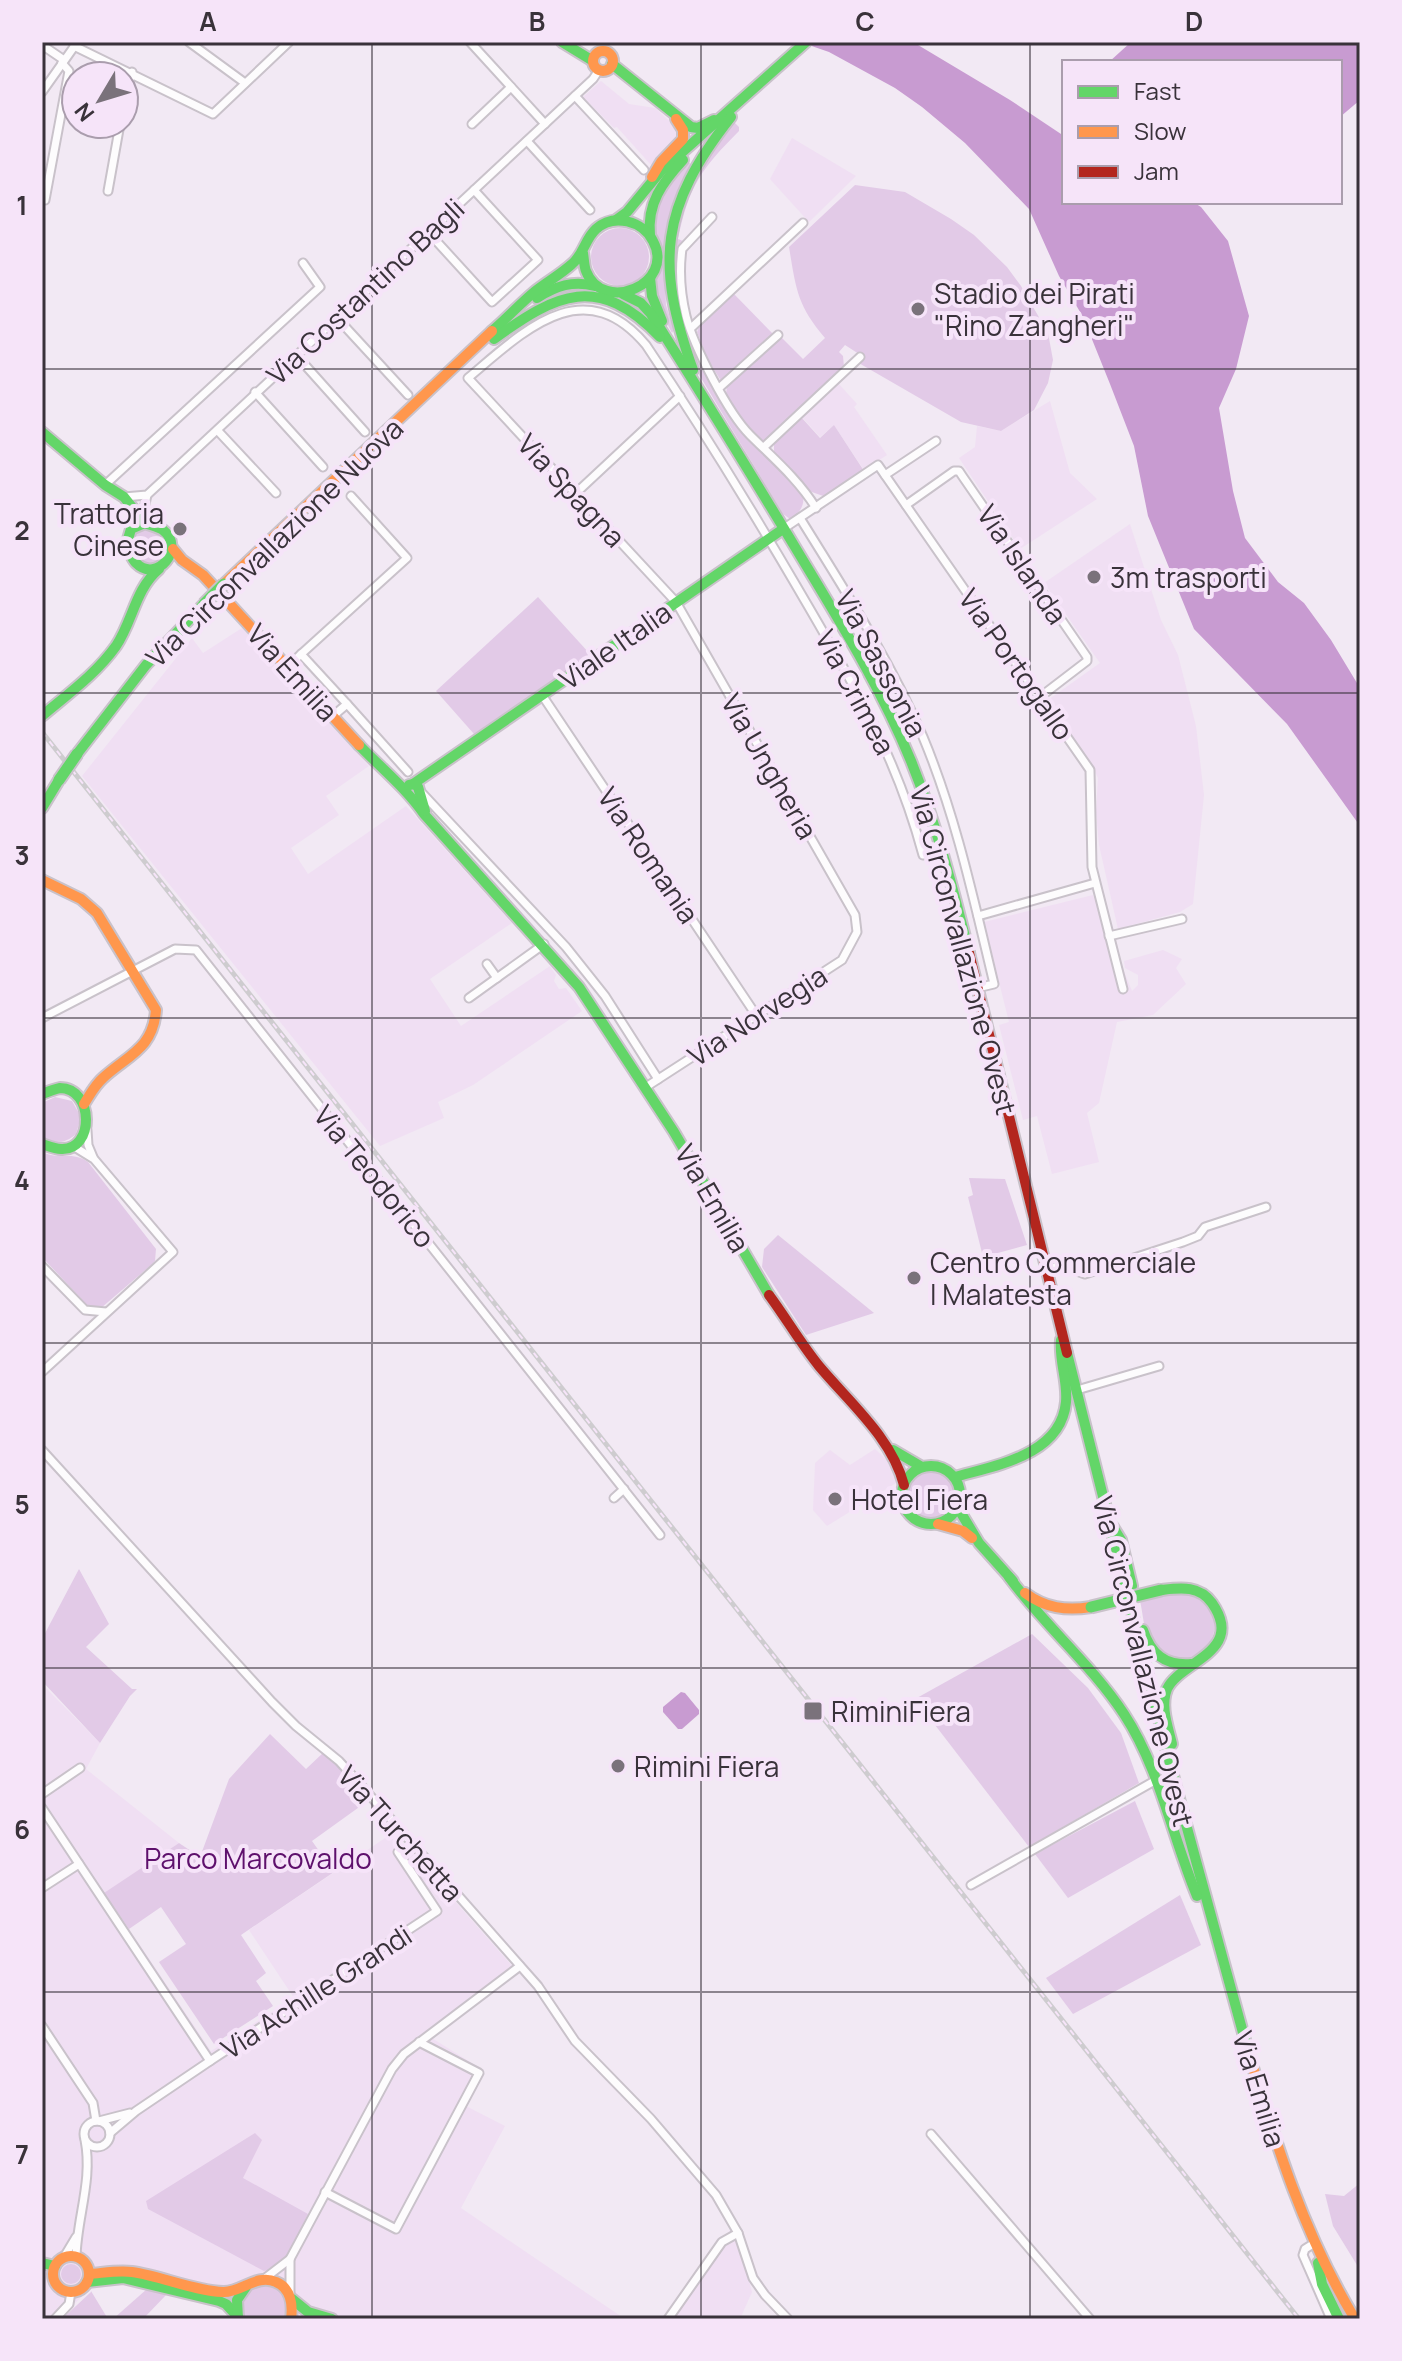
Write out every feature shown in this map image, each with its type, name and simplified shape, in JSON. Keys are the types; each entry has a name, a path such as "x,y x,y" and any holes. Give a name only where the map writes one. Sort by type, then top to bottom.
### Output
{"main road":[{"path":"562,42 607,70 612,64"},
{"path":"718,119 661,171 627,212 595,230 589,237 583,253 587,273 598,287 623,294 638,289 650,278 657,256 650,236 649,210 659,187 708,135 806,42"},
{"path":"596,65 595,55 603,51 611,55 612,64 673,115 694,128 734,111"},
{"path":"690,372 672,309 668,280 671,233 689,177 734,111"},
{"path":"650,185 661,162 683,139 683,130 673,115"},
{"path":"616,220 638,224 650,236"},
{"name":"Via Circonvallazione Nuova","path":"42,808 77,754 146,665 204,604 532,294 567,269 583,253"},
{"name":"Via Circonvallazione Ovest","path":"650,278 655,307 690,372 883,696 920,779 949,872 1108,1519 1214,1931"},
{"name":"Via Circonvallazione Nuova","path":"461,364 537,298 555,287 572,282 598,287"},
{"name":"Via Circonvallazione Ovest","path":"623,294 641,303 651,314 690,372"},
{"path":"493,339 554,301 588,297 606,299 626,308 651,327 690,372"},
{"path":"42,432 122,497 139,516 168,537 173,549 172,556 162,568 146,579 123,634 113,649 98,668 42,716"},
{"path":"122,497 129,511 131,529 126,546 139,569 139,593"},
{"path":"131,529 138,524 154,526"},
{"name":"Viale Italia","path":"414,789 542,695 783,529"},
{"name":"Via Emilia","path":"173,549 196,569 402,789 414,789 427,816 448,830 562,965 646,1087 766,1290 816,1362 889,1448 904,1485"},
{"path":"136,562 146,568 183,566 196,569"},
{"path":"42,880 81,899 97,913 156,1010 153,1033 143,1046 95,1086 84,1104"},
{"path":"42,1094 55,1089 73,1093 95,1086"},
{"path":"42,1144 54,1149 73,1146 87,1128 89,1120 84,1104 73,1093"},
{"path":"955,1477 1038,1449 1058,1430 1066,1401 1059,1349 1063,1331"},
{"name":"Via Emilia","path":"889,1448 922,1467"},
{"path":"938,1524 953,1516 961,1494 955,1477 940,1467 922,1467 914,1471 904,1485 902,1495 907,1512 918,1522 963,1531 979,1543"},
{"path":"958,1508 979,1543 1009,1577 1031,1598 1049,1607 1078,1610 1161,1590 1192,1589 1205,1595 1213,1605 1219,1617 1218,1641 1212,1651 1170,1683 1165,1695 1165,1710 1184,1800 1186,1830"},
{"path":"1108,1519 1121,1540 1150,1649 1168,1663 1181,1665 1199,1662"},
{"path":"1009,1577 1034,1611 1107,1690 1143,1747 1158,1779 1194,1889 1214,1931"},
{"name":"Via Emilia","path":"1214,1931 1293,2197 1315,2249 1355,2319"},
{"path":"1315,2249 1322,2284 1339,2319"},
{"path":"88,2278 85,2263 70,2257 48,2270 59,2288 71,2292 80,2289 88,2278 129,2271 223,2292 264,2279 280,2283 308,2312 332,2319"},
{"path":"88,2278 123,2278 219,2301 238,2318"},
{"path":"238,2318 237,2300 247,2285"},
{"path":"291,2297 291,2319"}],"street":[{"path":"189,42 245,83"},
{"path":"140,76 213,114 289,42"},
{"path":"470,42 545,124"},
{"path":"64,60 76,44 108,60"},
{"path":"42,45 62,60"},
{"path":"42,92 60,65"},
{"name":"Via Costantino Bagli","path":"147,495 593,79 596,65"},
{"path":"472,124 511,87"},
{"path":"575,96 644,170"},
{"path":"42,200 45,200 60,119"},
{"path":"108,191 117,140"},
{"path":"527,141 590,210"},
{"path":"429,233 492,302 538,260 474,190"},
{"path":"712,217 682,249 681,279 691,328 719,388 749,434 804,489 816,508 783,529"},
{"path":"691,328 803,223"},
{"path":"105,485 320,287 303,263"},
{"name":"Via Crimea","path":"468,378 516,338 551,315 589,309 620,320 634,331 680,396 769,538 869,711 907,801 923,855"},
{"path":"338,319 408,395"},
{"path":"719,388 778,335"},
{"path":"296,355 365,432"},
{"path":"764,447 860,357"},
{"name":"Via Spagna","path":"468,378 676,602"},
{"path":"255,392 323,467"},
{"path":"576,493 680,396"},
{"path":"218,431 276,493"},
{"path":"885,475 936,441"},
{"name":"Via Portogallo","path":"816,508 878,465 1090,770 1092,867 1123,989"},
{"name":"Via Islanda","path":"906,505 954,471 959,471 1087,657 1087,661 1040,697"},
{"path":"122,497 147,495 145,514 154,526"},
{"path":"288,666 407,558 351,496"},
{"name":"Via Sassonia","path":"800,518 900,688 923,737 947,802 994,984 977,988"},
{"name":"Via Ungheria","path":"676,602 844,892 855,915 857,932"},
{"path":"301,654 408,772"},
{"path":"883,696 900,688"},
{"name":"Via Romania","path":"542,695 756,1015"},
{"path":"333,716 347,704"},
{"path":"375,762 388,750"},
{"path":"414,789 448,830 573,956 605,996 658,1079"},
{"path":"949,872 965,868"},
{"path":"978,916 1095,883"},
{"path":"1109,936 1182,919"},
{"name":"Via Norvegia","path":"646,1087 842,960 857,932"},
{"path":"469,998 544,944"},
{"name":"Via Teodorico","path":"42,1018 175,949 196,950 660,1535"},
{"path":"562,965 573,956"},
{"path":"487,964 497,978"},
{"path":"42,1372 173,1252 94,1159 88,1145 87,1128"},
{"path":"73,1146 94,1159"},
{"path":"1047,1269 1061,1265 1085,1274 1183,1242 1198,1236 1205,1227 1266,1207"},
{"path":"42,1266 85,1310 108,1312"},
{"path":"1077,1390 1159,1366"},
{"name":"Via Turchetta","path":"42,1450 291,1722 339,1761 520,1966 556,2009 575,2041 651,2119 716,2195 738,2233 753,2278 788,2319"},
{"path":"614,1498 624,1489"},
{"path":"42,1794 80,1768"},
{"path":"971,1885 1158,1779"},
{"path":"42,1808 210,2061"},
{"name":"Via Achille Grandi","path":"89,2168 110,2133 136,2111 437,1911 398,1852"},
{"path":"42,1888 79,1864"},
{"path":"291,2297 290,2259 392,2069 404,2054 520,1966"},
{"path":"42,2026 93,2103 97,2121"},
{"path":"325,2192 396,2229 479,2073 419,2042"},
{"name":"Via Achille Grandi","path":"97,2121 136,2111"},
{"path":"97,2121 105,2124 110,2133"},
{"path":"97,2121 84,2129 85,2140 91,2146 103,2145"},
{"path":"931,2134 1090,2319"},
{"name":"Via Achille Grandi","path":"70,2257 89,2168 85,2140"},
{"path":"668,2319 722,2242 738,2233"},
{"name":"Via Emilia","path":"1315,2249 1305,2249 1303,2255 1331,2319"},
{"path":"264,2279 290,2259"},
{"path":"55,2319 69,2304 71,2292"}],"shaded area":[{"path":"800,42 913,42 1062,135 1062,204 1196,204 1228,241 1249,316 1236,369 1219,408 1233,491 1245,538 1278,582 1304,603 1360,688 1360,826 1287,724 1194,629 1148,516 1134,446 1110,384 1083,317 1059,276 1029,209 965,143 922,107 895,88 829,52"},
{"path":"1131,42 1360,42 1360,100 1342,115 1342,60 1111,60"},
{"path":"601,81 629,104 655,108 677,128 676,143 652,166 617,127 614,128 583,97"},
{"path":"792,138 856,176 809,222 770,179"},
{"path":"837,382 857,404 854,407 887,455 864,470 834,425 820,437 801,416"},
{"path":"1050,401 1070,473 1097,499 1020,549 959,458 975,447 977,426 1001,431"},
{"path":"1130,524 1161,620 1178,655 1196,726 1204,795 1193,904 1180,912 1118,929 1099,845 1096,812 1098,778 1090,761 1048,700 1100,663 1044,583"},
{"path":"242,628 369,766 326,796 339,815 291,848 308,874 406,806 512,923 430,979 461,1026 550,966 559,989 566,988 582,1011 473,1085 438,1102 444,1118 380,1146 82,776 192,638 203,653"},
{"path":"1093,895 1132,991 1138,985 1138,975 1125,968 1124,961 1163,950 1182,959 1176,968 1186,984 1153,1015 1117,1022 1099,1103 1087,1113 1099,1162 1052,1174 1037,1116 1023,1120 999,1025 1009,1022 984,922"},
{"path":"875,1449 893,1466 896,1483 827,1526 813,1510 815,1463 830,1450 850,1465"},
{"path":"42,1684 100,1743 86,1769 179,1843 105,1893 211,2051 294,1998 249,1930 394,1832 514,1968 427,2035 483,2070 462,2104 505,2126 461,2208 625,2319 310,2319 107,2273 58,2319 42,2319"},
{"path":"681,1692 699,1710 699,1714 678,1729 663,1712 663,1707"},
{"path":"734,2225 752,2292 740,2319 667,2319"}],"green space":[{"path":"734,122 739,131 698,179 682,221 678,239 683,241 679,249 684,318 734,420 801,490 802,507 790,519 783,514 698,373 679,330 672,244 691,178"},
{"path":"687,161 691,164 664,263 666,305 674,330 672,333 657,304 652,230 654,203"},
{"name":"Stadio dei Pirati \"Rino Zangheri\"","path":"855,185 905,192 974,235 1007,267 1048,333 1053,360 1048,383 1034,410 1001,431 961,422 857,362 859,354 845,345 839,352 843,356 844,367 769,438 761,441 745,424 726,394 727,386 781,337 803,359 825,338 799,296 789,247"},
{"path":"620,228 641,236 649,257 641,278 620,286 599,278 591,257 599,236"},
{"path":"734,294 774,335 721,381 707,358 697,332 700,325"},
{"path":"801,417 820,438 834,425 864,471 826,497 809,491 774,454 774,442"},
{"path":"145,527 162,536 167,544 162,563 148,565 134,551 133,535"},
{"path":"538,597 590,654 474,734 436,691"},
{"path":"55,1097 72,1101 81,1117 76,1134 59,1142 42,1136 42,1103"},
{"path":"42,1152 77,1157 88,1162 156,1249 155,1261 101,1308 87,1305 42,1257"},
{"path":"969,1178 1005,1179 1027,1245 983,1257 968,1197 973,1195"},
{"path":"778,1235 874,1313 806,1335 762,1267 764,1249"},
{"path":"931,1471 940,1472 948,1478 954,1486 954,1504 948,1512 940,1518 931,1519 922,1518 914,1512 908,1504 907,1495 908,1486 914,1478 922,1472"},
{"path":"79,1569 109,1624 86,1647 132,1689 137,1689 100,1743 42,1681 42,1639"},
{"path":"1175,1593 1199,1599 1212,1612 1215,1627 1210,1642 1199,1655 1184,1661 1168,1658 1151,1643 1140,1601"},
{"path":"1032,1634 1088,1688 1121,1733 1139,1783 1029,1847 915,1699"},
{"name":"Parco Marcovaldo","path":"270,1734 306,1769 324,1752 369,1800 312,1841 334,1872 241,1935 266,1973 256,1981 273,2006 214,2044 159,1962 186,1944 161,1907 129,1929 104,1893 179,1843 200,1857 229,1779"},
{"path":"1135,1801 1154,1849 1068,1898 1035,1854"},
{"path":"1180,1895 1201,1945 1073,2014 1046,1978"},
{"path":"255,2133 262,2140 243,2178 308,2214 286,2256 280,2263 264,2271 148,2209 146,2201"},
{"path":"1360,2183 1360,2270 1333,2226 1325,2194 1344,2196"},
{"path":"67,2264 75,2264 81,2274 75,2284 67,2284 61,2278 61,2270"},
{"path":"265,2285 277,2289 284,2296 287,2307 285,2319 245,2319 243,2307 246,2297 253,2289"},
{"path":"147,2289 167,2294 143,2319 113,2319"},
{"path":"91,2292 108,2319 62,2319"}],"railway":[{"path":"42,732 1299,2319"}],"traffic: fast":[{"path":"562,42 593,61"},
{"path":"616,220 627,212 661,171 806,42"},
{"path":"612,64 691,127 698,128 714,120"},
{"path":"693,370 673,298 671,237 690,179 731,117"},
{"path":"650,235 654,203 683,160"},
{"path":"492,331 533,293 572,264 592,233 603,224 619,220 642,228 653,241 657,256 655,270 646,281 634,289 621,292 607,291 595,284 586,271 583,253"},
{"path":"650,278 652,296 662,321"},
{"path":"537,298 565,285 595,286"},
{"path":"623,294 641,303 651,314 872,678 920,784 969,953"},
{"path":"494,339 538,310 577,297 597,297 617,304 638,317 660,337"},
{"path":"42,432 124,497 149,523"},
{"path":"145,523 163,530 171,546 166,561 152,569 136,563 126,546 131,529 145,523"},
{"path":"413,784 783,529"},
{"path":"42,716 100,666 116,646 139,596 159,569"},
{"path":"204,604 224,584"},
{"path":"77,754 146,665 204,604"},
{"path":"359,745 409,795 579,987 674,1132 769,1295"},
{"path":"59,780 77,754"},
{"path":"42,808 59,780"},
{"path":"409,785 418,787 425,811"},
{"path":"42,1094 60,1088 71,1091 79,1098 86,1119 85,1131 72,1147 59,1149 42,1144"},
{"path":"955,1477 1024,1455 1052,1434 1062,1420 1066,1402 1061,1340"},
{"path":"1067,1353 1178,1795 1248,2051"},
{"path":"893,1450 922,1467"},
{"path":"931,1466 952,1474 960,1495 952,1516 931,1524 910,1516 902,1495 910,1474 931,1466"},
{"path":"958,1508 979,1543 1013,1581"},
{"path":"1113,1527 1121,1540 1132,1586"},
{"path":"1009,1577 1097,1678 1124,1714 1147,1757 1197,1896"},
{"path":"1161,1590 1189,1589 1207,1597 1220,1620 1221,1633 1207,1654 1174,1679 1167,1689 1164,1709 1172,1744"},
{"path":"1091,1607 1161,1590"},
{"path":"1143,1630 1150,1646 1160,1657 1174,1663 1191,1664"},
{"path":"42,2263 55,2266"},
{"path":"1318,2263 1322,2284 1339,2319"},
{"path":"87,2282 123,2278 219,2301 238,2317"},
{"path":"238,2319 237,2300 246,2287"},
{"path":"292,2299 308,2312 332,2319"}],"traffic: slow":[{"path":"603,51 610,54 613,61 610,68 603,71 596,68 593,61 596,54 603,51"},
{"path":"652,177 661,162 683,139 683,130 676,119"},
{"path":"224,584 492,331"},
{"path":"173,549 182,560 203,575 359,745"},
{"path":"42,880 81,899 97,913 156,1010 145,1043 100,1081 84,1104"},
{"path":"938,1524 963,1531 972,1538"},
{"path":"1025,1593 1056,1607 1091,1607"},
{"path":"1248,2051 1306,2222 1355,2319"},
{"path":"71,2256 84,2261 89,2274 84,2287 71,2292 58,2287 53,2274 58,2261 71,2256"},
{"path":"89,2274 132,2272 223,2292 269,2280 281,2285 288,2293 291,2319"}],"traffic: jam":[{"path":"969,953 1067,1353"},
{"path":"769,1295 812,1358 880,1436 904,1485"}],"place":[{"name":"Stadio dei Pirati \"Rino Zangheri\"","path":"918,309"},
{"name":"Trattoria Cinese","path":"180,529"},
{"name":"3m trasporti","path":"1094,577"},
{"name":"Centro Commerciale I Malatesta","path":"914,1278"},
{"name":"Hotel Fiera","path":"835,1499"},
{"name":"RiminiFiera","path":"813,1711"},
{"name":"Rimini Fiera","path":"618,1766"}]}
